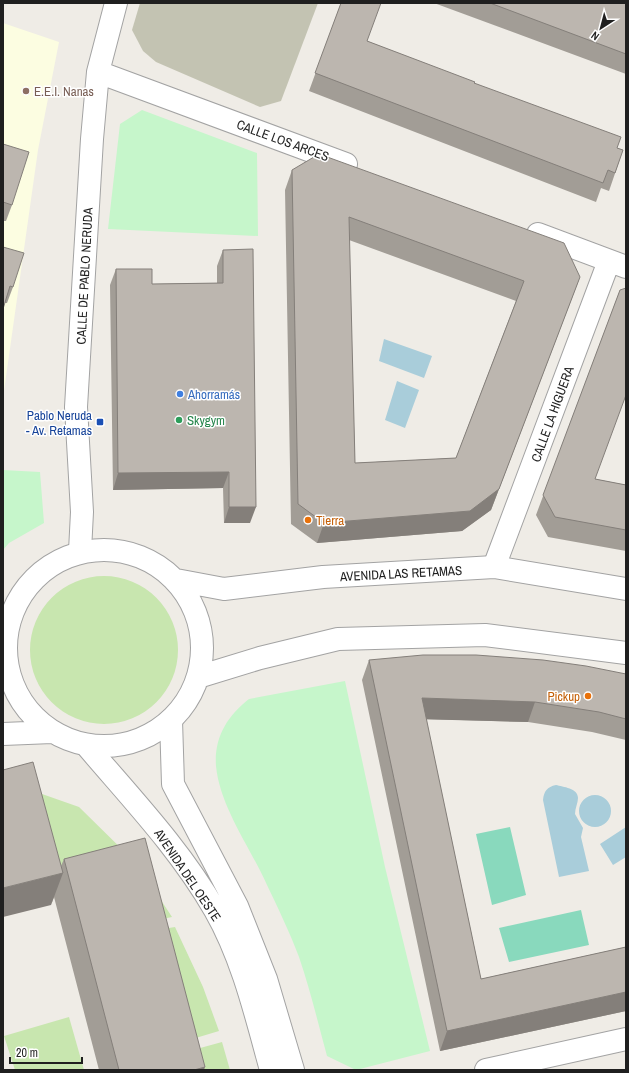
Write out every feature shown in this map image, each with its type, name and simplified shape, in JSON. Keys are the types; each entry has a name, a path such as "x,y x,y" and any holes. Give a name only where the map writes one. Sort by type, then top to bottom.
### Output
{"street":[{"name":"CALLE DE PABLO NERUDA","path":"80,551 82,512 76,407 98,72 116,3"},
{"name":"CALLE LOS ARCES","path":"98,72 366,171"},
{"path":"521,228 617,264"},
{"name":"CALLE LA HIGUERA","path":"494,567 617,264"},
{"path":"115,549 148,560 176,580 191,601 200,626 203,652 198,677 183,708 171,720 146,737 116,746 86,745 68,740 52,732 29,713 13,688 4,660 5,633 14,604 31,580 54,562 80,551 115,549"},
{"name":"AVENIDA LAS RETAMAS","path":"176,580 224,589 324,577 494,567 626,589"},
{"path":"198,677 260,658 338,639 485,635 626,653"},
{"name":"AVENIDA DEL OESTE","path":"171,720 173,784 238,906 266,979 292,1070"},
{"path":"3,734 52,732"},
{"name":"AVENIDA DEL OESTE","path":"86,745 166,838 215,910 235,952 247,984 271,1070"},
{"path":"486,1070 626,1040"}],"shaded area":[{"path":"140,3 318,3 281,101 260,107 156,62 143,51 132,30"},
{"path":"3,23 59,42 38,150 3,398"}],"green space":[{"path":"142,110 257,153 258,236 108,229 120,124"},
{"path":"3,470 40,472 44,523 9,543 3,550"},
{"path":"111,576 132,581 145,588 161,603 173,622 177,636 177,664 173,678 166,691 151,707 145,712 126,721 111,724 97,724 76,719 63,712 42,691 35,678 31,664 30,643 35,622 42,609 63,588 76,581 90,577"},
{"path":"345,681 385,867 430,1051 356,1070 327,1056 299,957 267,885 229,812 223,797 216,766 217,746 224,728 234,713 249,699"},
{"path":"25,788 79,807 138,865 172,917 148,922 53,885"},
{"path":"510,827 526,895 492,905 476,834"},
{"path":"581,910 589,945 509,962 499,928"},
{"path":"175,927 203,987 219,1031 179,1043 150,931"},
{"path":"69,1017 84,1070 15,1070 4,1036"},
{"path":"222,1042 230,1070 186,1070 182,1053"}],"water":[{"path":"384,339 432,356 424,378 379,361"},
{"path":"397,381 419,390 405,428 385,420"},
{"path":"556,785 570,788 576,792 578,800 575,814 583,828 581,837 589,871 559,877 543,800 546,790"},
{"path":"592,795 598,795 607,799 611,811 607,823 598,827 592,827 583,823 579,814 579,808 583,799"},
{"path":"626,827 626,857 613,865 600,844"}],"building":[{"path":"341,3 381,3 367,41 475,82 474,83 621,137 617,148 623,150 615,173 608,170 603,183 315,73"},
{"path":"490,3 626,3 626,54"},
{"path":"3,144 29,152 12,205 3,202"},
{"path":"319,154 564,243 580,277 499,489 470,511 324,523 298,504 292,170","holes":["349,217 524,281 456,458 355,463"]},
{"path":"3,247 24,253 13,287 10,286 3,309"},
{"name":"Ahorramás","path":"253,249 256,507 229,507 229,472 118,473 116,269 152,269 152,284 223,283 223,250"},
{"path":"626,288 626,395 595,479 626,485 626,530 555,517 543,495 620,290"},
{"path":"423,655 476,655 543,660 586,666 626,674 626,719 599,712 535,702 422,698 481,979 626,947 626,992 447,1031 369,660"},
{"path":"33,762 63,873 3,888 3,770"},
{"path":"145,838 205,1067 194,1070 119,1070 64,859"}],"place":[{"name":"E.E.I. Nanas","path":"26,91"},
{"name":"Ahorramás","path":"180,394"},
{"name":"Skygym","path":"179,420"},
{"name":"Pablo Neruda - Av. Retamas","path":"100,422"},
{"name":"Tierra","path":"308,520"},
{"name":"Pickup","path":"588,696"}]}
